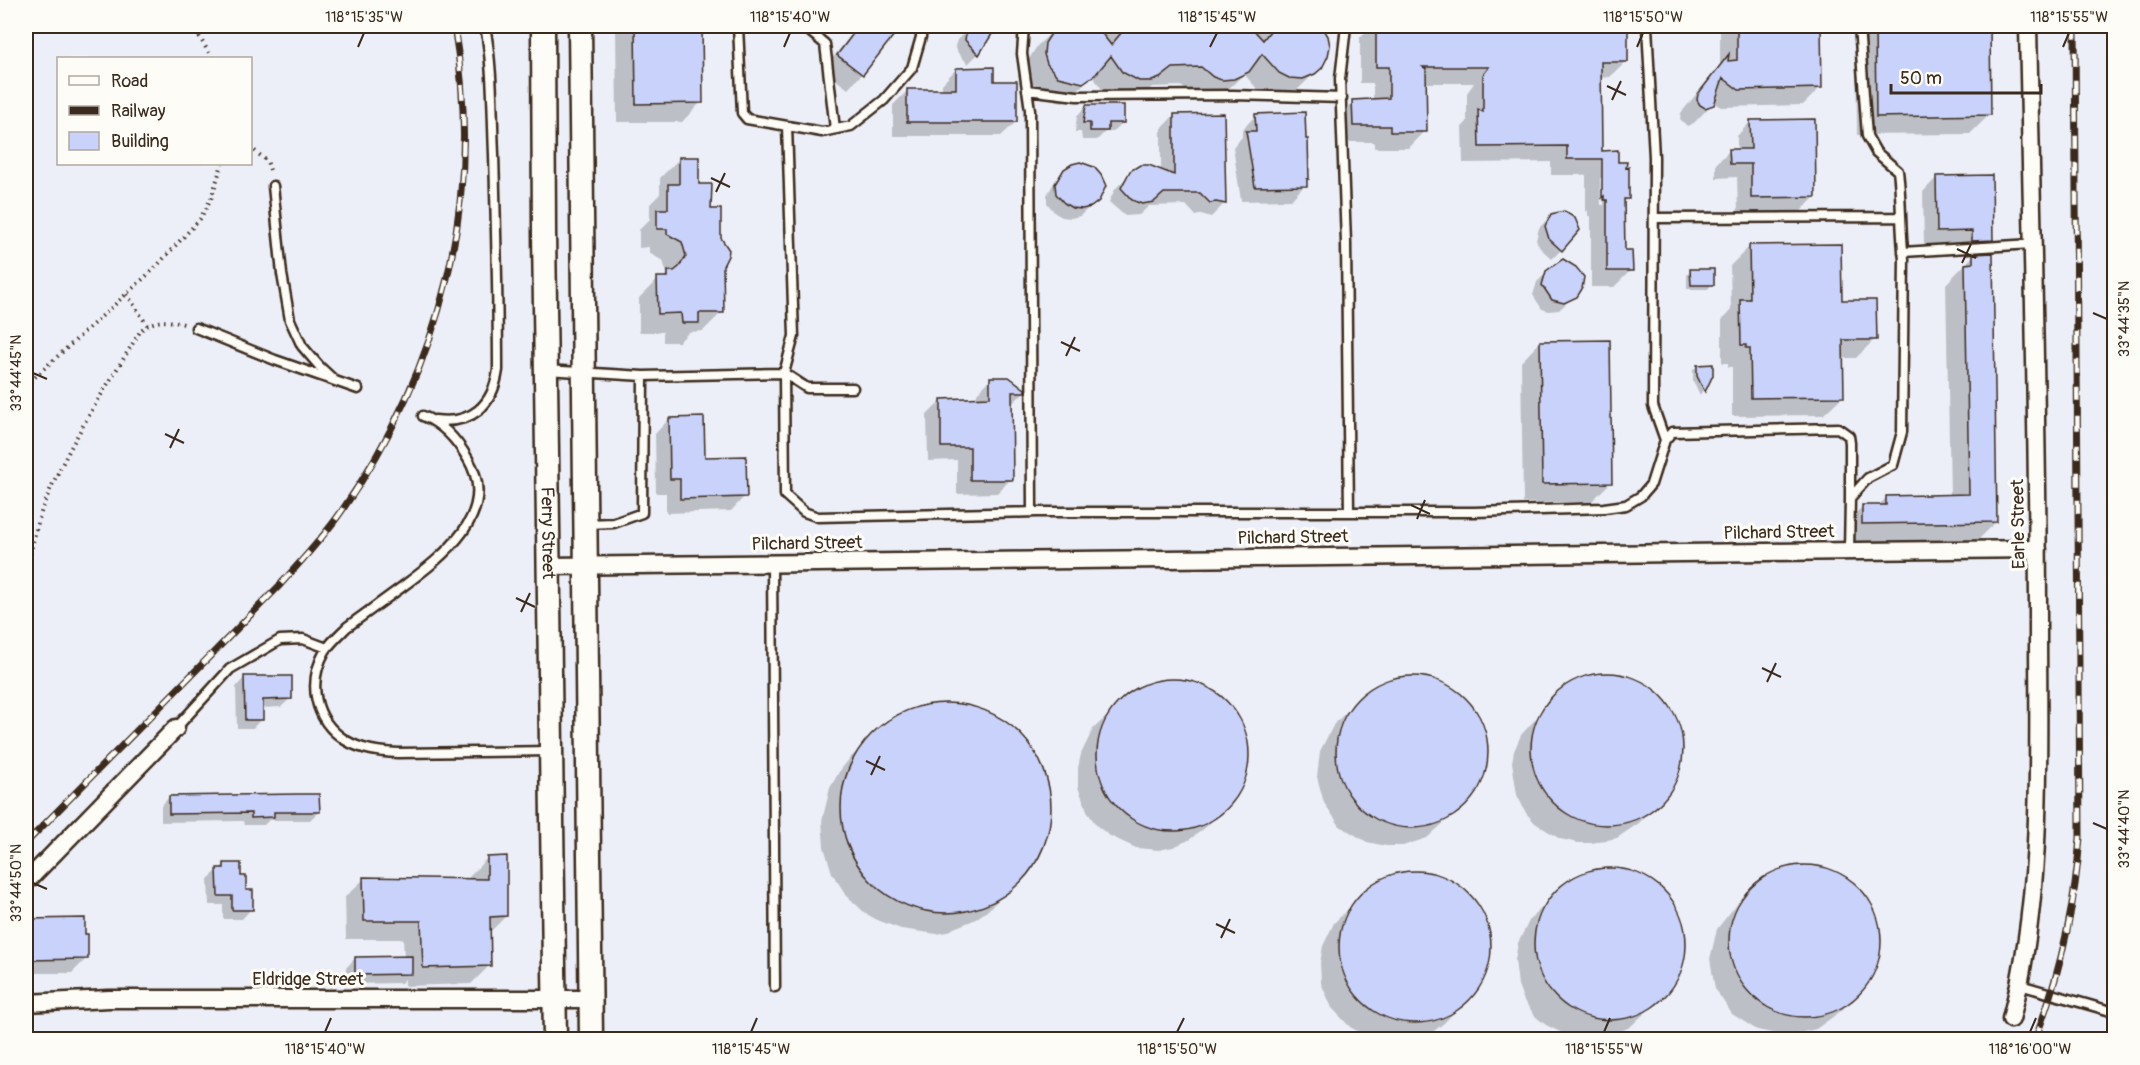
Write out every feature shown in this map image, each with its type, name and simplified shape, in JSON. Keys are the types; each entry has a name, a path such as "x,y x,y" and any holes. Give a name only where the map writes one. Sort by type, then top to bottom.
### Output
{"main road":[{"name":"Ferry Street","path":"543,26 555,1040"},
{"name":"Ferry Street","path":"580,26 591,1040"}],"street":[{"name":"Earle Street","path":"2011,1019 2020,985 2036,861 2038,549 2028,26"},
{"name":"Pilchard Street","path":"549,566 2038,549"},
{"path":"26,882 176,728"},
{"name":"Eldridge Street","path":"26,1003 109,999 590,999"}],"lane":[{"path":"432,420 455,420 477,411 492,397 498,370 492,92 485,26"},
{"path":"738,26 742,113 747,119 822,132 852,126 884,100 912,68 922,26"},
{"path":"803,26 825,44 835,129"},
{"path":"1024,26 1022,54 1030,121 1032,512"},
{"path":"1346,26 1340,79 1346,243 1350,512"},
{"path":"1647,26 1654,157 1653,406 1665,440"},
{"path":"1850,498 1868,478 1893,465 1902,432 1903,252 1898,171 1876,152 1867,136 1859,26"},
{"path":"1027,90 1077,96 1233,95 1342,98"},
{"path":"787,126 794,336 784,373 785,495 804,512 818,517 848,518 1032,512 1510,511 1604,508 1626,505 1641,496 1651,484 1665,440 1672,432 1838,428 1849,436 1850,443 1849,551"},
{"path":"273,186 282,274 290,320 302,346 334,380"},
{"path":"1654,218 1901,217"},
{"path":"1903,252 2032,244"},
{"path":"196,327 275,360 358,389"},
{"path":"546,370 643,376 784,373 807,388 853,388"},
{"path":"585,524 614,523 642,513 643,376"},
{"path":"423,416 451,435 464,452 477,478 478,491 469,524 451,548 347,627 327,648 315,680 316,700 323,719 346,741 378,752 551,752"},
{"path":"772,563 775,987"},
{"path":"176,728 230,669 279,640 303,639 327,648"},
{"path":"2020,985 2115,1012"},
{"path":"2111,1040 2115,1029"}],"path":[{"path":"193,26 211,57"},
{"path":"252,149 267,161 273,186"},
{"path":"26,385 154,269 200,219 211,199 222,165"},
{"path":"127,294 147,325"},
{"path":"26,571 44,505 60,471 91,413 141,330 154,322 166,321 196,327"}],"shaded area":[{"path":"26,26 2114,26 2114,1039 26,1039"}],"building":[{"path":"635,26 702,26 703,103 636,104"},
{"path":"859,26 901,26 863,75 837,55"},
{"path":"967,26 997,26 979,55 965,40"},
{"path":"1056,26 1096,26 1111,45 1127,26 1250,26 1263,40 1274,26 1322,26 1328,36 1330,46 1322,68 1303,79 1289,78 1279,73 1262,54 1249,72 1234,79 1222,80 1213,77 1201,67 1173,68 1160,78 1152,81 1139,81 1122,72 1111,56 1096,74 1083,83 1058,77 1047,64 1044,54 1045,43"},
{"path":"1376,26 1628,26 1628,62 1601,62 1602,151 1618,150 1618,162 1627,162 1626,168 1629,167 1629,199 1624,199 1625,250 1632,250 1633,271 1607,271 1607,200 1604,200 1604,196 1602,198 1602,159 1567,159 1567,146 1479,147 1478,109 1483,112 1483,75 1489,67 1423,67 1426,69 1427,132 1390,132 1390,126 1353,126 1352,100 1389,98 1389,67 1376,67"},
{"path":"1737,26 1821,26 1822,88 1739,90 1723,78 1714,105 1705,108 1700,105 1697,100 1698,94 1729,54 1728,61 1737,60"},
{"path":"1875,26 1990,26 1991,115 1876,117"},
{"path":"994,67 994,81 1017,81 1017,122 907,122 907,89 956,89 956,68"},
{"path":"1086,105 1124,105 1124,123 1108,123 1108,131 1090,131 1090,123 1083,123"},
{"path":"1305,112 1306,139 1308,139 1309,179 1307,179 1307,186 1255,187 1246,131 1256,131 1255,114"},
{"path":"1224,113 1226,204 1210,203 1200,193 1164,193 1154,202 1142,204 1132,200 1121,188 1130,171 1140,165 1149,165 1174,175 1174,114"},
{"path":"1815,119 1816,197 1751,198 1751,164 1730,164 1729,149 1751,149 1750,120"},
{"path":"679,157 699,157 699,184 712,184 711,209 721,209 721,238 729,250 723,266 724,313 699,313 699,323 682,323 681,313 658,314 657,277 668,277 668,271 674,271 679,267 686,256 682,242 667,234 667,229 657,229 657,209 668,209 668,184 679,184"},
{"path":"1080,162 1094,167 1106,186 1099,201 1091,207 1082,209 1072,208 1064,203 1056,194 1055,184 1064,169"},
{"path":"1992,175 1993,240 1972,241 1972,231 1937,232 1936,176"},
{"path":"1564,211 1575,218 1580,230 1562,251 1549,239 1545,226 1551,214"},
{"path":"1841,244 1842,300 1876,300 1877,340 1843,340 1844,397 1751,398 1750,348 1741,345 1740,299 1750,299 1749,245"},
{"path":"1993,253 1997,522 1862,524 1862,505 1886,505 1886,496 1969,494 1965,264 1973,263 1973,254"},
{"path":"1563,259 1576,267 1584,277 1582,289 1577,297 1564,303 1552,300 1542,285 1546,271"},
{"path":"1690,269 1714,269 1714,285 1691,285"},
{"path":"1610,340 1612,483 1542,484 1540,341"},
{"path":"1713,364 1713,375 1705,392 1697,376 1697,365"},
{"path":"990,377 1009,377 1025,389 1025,392 1012,392 1013,480 970,480 970,447 941,447 941,399 990,397"},
{"path":"704,417 705,457 746,456 747,497 680,499 680,479 670,479 669,418"},
{"path":"1607,673 1622,674 1636,679 1661,695 1677,720 1682,734 1682,764 1677,778 1661,803 1636,819 1622,824 1607,825 1592,824 1578,819 1553,803 1537,778 1532,764 1531,749 1532,734 1537,720 1553,695 1578,679 1592,674"},
{"path":"244,676 292,676 292,699 263,700 263,720 245,720"},
{"path":"1412,676 1427,677 1441,682 1466,698 1482,723 1487,737 1487,767 1482,781 1466,806 1441,822 1427,827 1412,828 1397,827 1383,822 1358,806 1342,781 1337,767 1336,752 1337,737 1342,723 1358,698 1383,682 1397,677"},
{"path":"1173,679 1188,680 1202,685 1227,701 1243,726 1248,740 1248,770 1243,784 1227,809 1202,825 1188,830 1173,831 1158,830 1144,825 1119,809 1103,784 1098,770 1097,755 1098,740 1103,726 1119,701 1144,685 1158,680"},
{"path":"946,703 966,705 995,715 1013,727 1027,741 1043,768 1049,788 1051,808 1049,828 1039,857 1027,875 1013,889 986,905 966,911 946,913 926,911 897,901 879,889 865,875 849,848 843,828 841,808 843,788 853,759 865,741 879,727 906,711 926,705"},
{"path":"319,794 320,812 274,812 274,817 251,818 251,813 169,814 169,796"},
{"path":"507,856 507,916 490,917 491,966 423,968 421,921 364,921 363,877 487,879 487,857"},
{"path":"224,863 241,863 241,876 246,876 246,890 253,890 253,910 232,910 232,896 218,896 217,868 224,868"},
{"path":"1805,865 1820,866 1834,871 1859,887 1875,912 1880,926 1880,956 1875,970 1859,995 1834,1011 1820,1016 1805,1017 1790,1016 1776,1011 1751,995 1735,970 1730,956 1729,941 1730,926 1735,912 1751,887 1776,871 1790,866"},
{"path":"1610,868 1625,869 1639,874 1664,890 1680,915 1685,929 1685,959 1680,973 1664,998 1639,1014 1625,1019 1610,1020 1595,1019 1581,1014 1556,998 1540,973 1535,959 1534,944 1535,929 1540,915 1556,890 1581,874 1595,869"},
{"path":"1415,871 1430,872 1444,877 1469,893 1485,918 1490,932 1490,962 1485,976 1469,1001 1444,1017 1430,1022 1415,1023 1400,1022 1386,1017 1361,1001 1345,976 1340,962 1339,947 1340,932 1345,918 1361,893 1386,877 1400,872"},
{"path":"85,918 85,934 88,934 88,959 26,960 26,919"},
{"path":"412,956 412,974 355,975 355,957"}],"railway":[{"path":"26,843 280,585 334,522 376,457 405,399 429,340 447,280 458,218 463,155 462,91 454,26"},
{"path":"2035,1040 2052,990 2065,940 2080,837 2075,26"}]}
